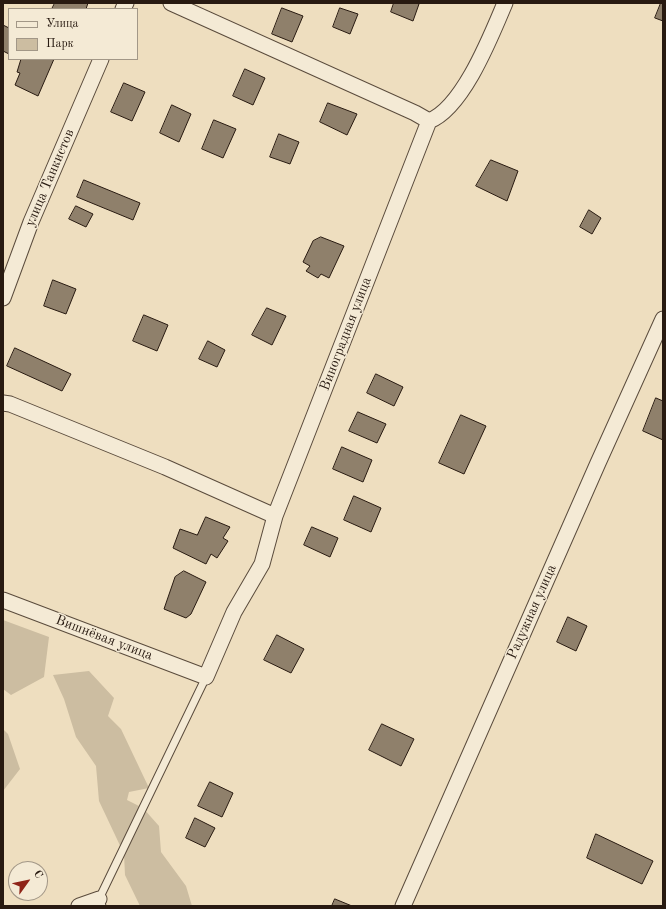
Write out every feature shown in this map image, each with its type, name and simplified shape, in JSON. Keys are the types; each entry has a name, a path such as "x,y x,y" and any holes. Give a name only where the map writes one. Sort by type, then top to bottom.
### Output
{"street":[{"path":"171,3 415,113 429,121 437,118 443,113 467,83 485,49 505,3"},
{"name":"улица Танкистов","path":"3,298 30,222 101,60"},
{"name":"Виноградная улица","path":"206,677 234,612 262,564 275,516 429,121"},
{"name":"Радужная улица","path":"403,906 594,471 663,318"},
{"path":"3,403 10,404 165,467 275,516"},
{"name":"Вишнёвая улица","path":"3,600 206,677"},
{"path":"79,906 100,902"}],"lane":[{"path":"100,902 206,677"}],"green space":[{"path":"3,620 49,637 44,677 11,695 3,689"},
{"path":"89,671 114,698 108,716 121,729 149,788 129,792 127,800 143,808 159,826 161,852 186,886 192,906 140,906 125,875 124,854 99,801 96,766 76,737 64,699 53,675"},
{"path":"3,729 8,734 20,769 3,791"}],"building":[{"path":"55,3 88,3 86,8 52,8"},
{"path":"394,3 419,4 413,21 391,12"},
{"path":"661,3 663,3 663,21 655,18"},
{"path":"282,8 303,16 292,42 272,34"},
{"path":"340,8 358,14 350,34 333,27"},
{"path":"3,25 8,28 8,54 3,51"},
{"path":"21,60 54,60 38,96 15,85 20,73 17,72"},
{"path":"245,69 265,78 253,105 233,96"},
{"path":"124,83 145,92 132,121 111,112"},
{"path":"328,103 357,114 347,135 320,122"},
{"path":"172,105 191,114 179,142 160,133"},
{"path":"214,120 236,129 223,158 202,149"},
{"path":"279,134 299,142 290,164 270,157"},
{"path":"491,160 518,171 507,201 476,186"},
{"path":"84,180 140,203 133,220 77,197"},
{"path":"76,206 93,214 86,227 69,219"},
{"path":"589,210 601,218 592,234 580,227"},
{"path":"321,237 344,246 329,278 321,274 318,278 306,271 310,266 303,262 313,241"},
{"path":"53,280 76,289 66,314 44,306"},
{"path":"267,308 286,316 272,345 252,335"},
{"path":"144,315 168,325 157,351 133,341"},
{"path":"208,341 225,350 217,367 199,359"},
{"path":"15,348 71,374 62,391 7,366"},
{"path":"376,374 403,387 394,406 367,393"},
{"path":"656,398 663,401 663,440 643,431"},
{"path":"358,412 386,424 377,443 349,431"},
{"path":"461,415 486,426 464,474 439,463"},
{"path":"342,447 372,460 363,482 333,469"},
{"path":"354,496 381,508 371,532 344,520"},
{"path":"206,517 230,527 223,538 228,541 217,558 211,554 206,564 173,548 180,529 197,535"},
{"path":"312,527 338,538 330,557 304,545"},
{"path":"184,571 206,582 191,614 186,618 164,609 175,577"},
{"path":"568,617 587,626 576,651 557,642"},
{"path":"277,635 304,649 291,673 264,660"},
{"path":"382,724 414,739 401,766 369,750"},
{"path":"210,782 233,793 222,817 198,806"},
{"path":"195,818 215,828 205,847 186,838"},
{"path":"596,834 653,861 642,884 587,858"},
{"path":"335,899 352,906 332,906"}]}
